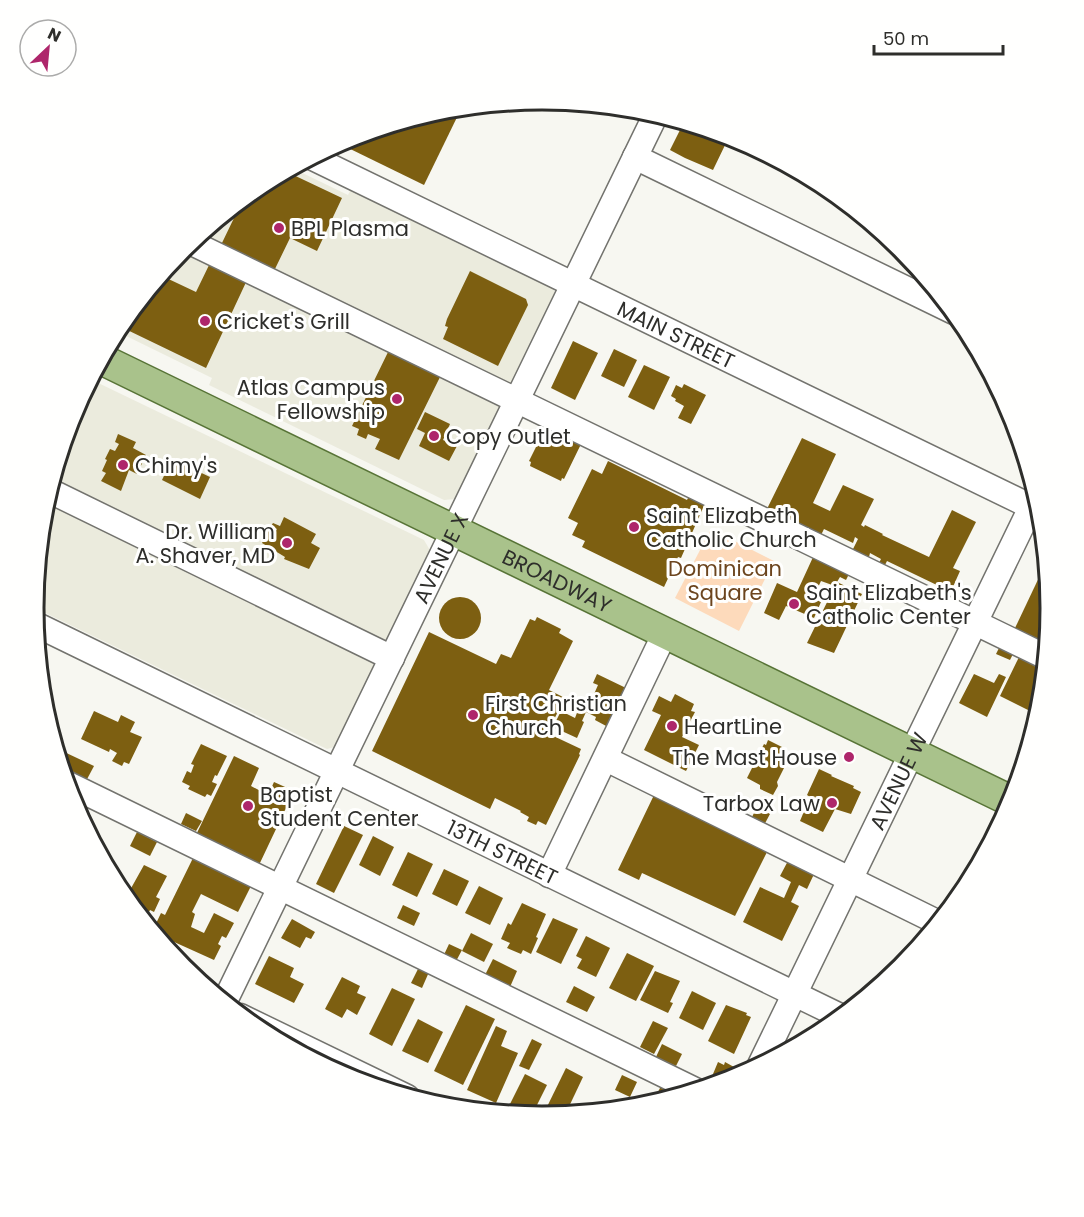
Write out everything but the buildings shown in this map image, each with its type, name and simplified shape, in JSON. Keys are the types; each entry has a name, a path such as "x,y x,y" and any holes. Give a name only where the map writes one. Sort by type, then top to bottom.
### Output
{"main road":[{"name":"BROADWAY","path":"108,362 1004,797"}],"street":[{"name":"AVENUE X","path":"228,995 652,123"},
{"path":"635,157 935,303"},
{"name":"MAIN STREET","path":"321,161 573,285 1029,501"},
{"path":"200,247 1038,653"},
{"path":"57,494 392,658"},
{"name":"AVENUE W","path":"765,1054 975,623 1031,513"},
{"name":"13TH STREET","path":"45,629 833,1012"},
{"path":"549,875 665,633"},
{"path":"606,759 931,919"},
{"path":"77,789 686,1086"}],"shaded area":[{"path":"301,172 348,195 351,189 552,286 554,289 555,297 455,499 444,500 209,385 212,378 126,336 167,280 213,234 265,194"},
{"path":"98,383 424,540 431,552 386,646 57,491 81,418"},
{"path":"55,501 379,660 335,747 327,749 44,612 48,543"}],"green space":[{"name":"Dominican Square","path":"711,529 774,561 739,631 675,598"}],"place":[{"name":"BPL Plasma","path":"279,228"},
{"name":"Cricket's Grill","path":"205,321"},
{"name":"Atlas Campus Fellowship","path":"397,399"},
{"name":"Copy Outlet","path":"434,436"},
{"name":"Chimy's","path":"123,465"},
{"name":"Saint Elizabeth Catholic Church","path":"634,527"},
{"name":"Dr. William A. Shaver, MD","path":"287,543"},
{"name":"Saint Elizabeth's Catholic Center","path":"794,604"},
{"name":"First Christian Church","path":"473,715"},
{"name":"HeartLine","path":"672,726"},
{"name":"The Mast House","path":"849,757"},
{"name":"Tarbox Law","path":"832,803"},
{"name":"Baptist Student Center","path":"248,806"}]}
